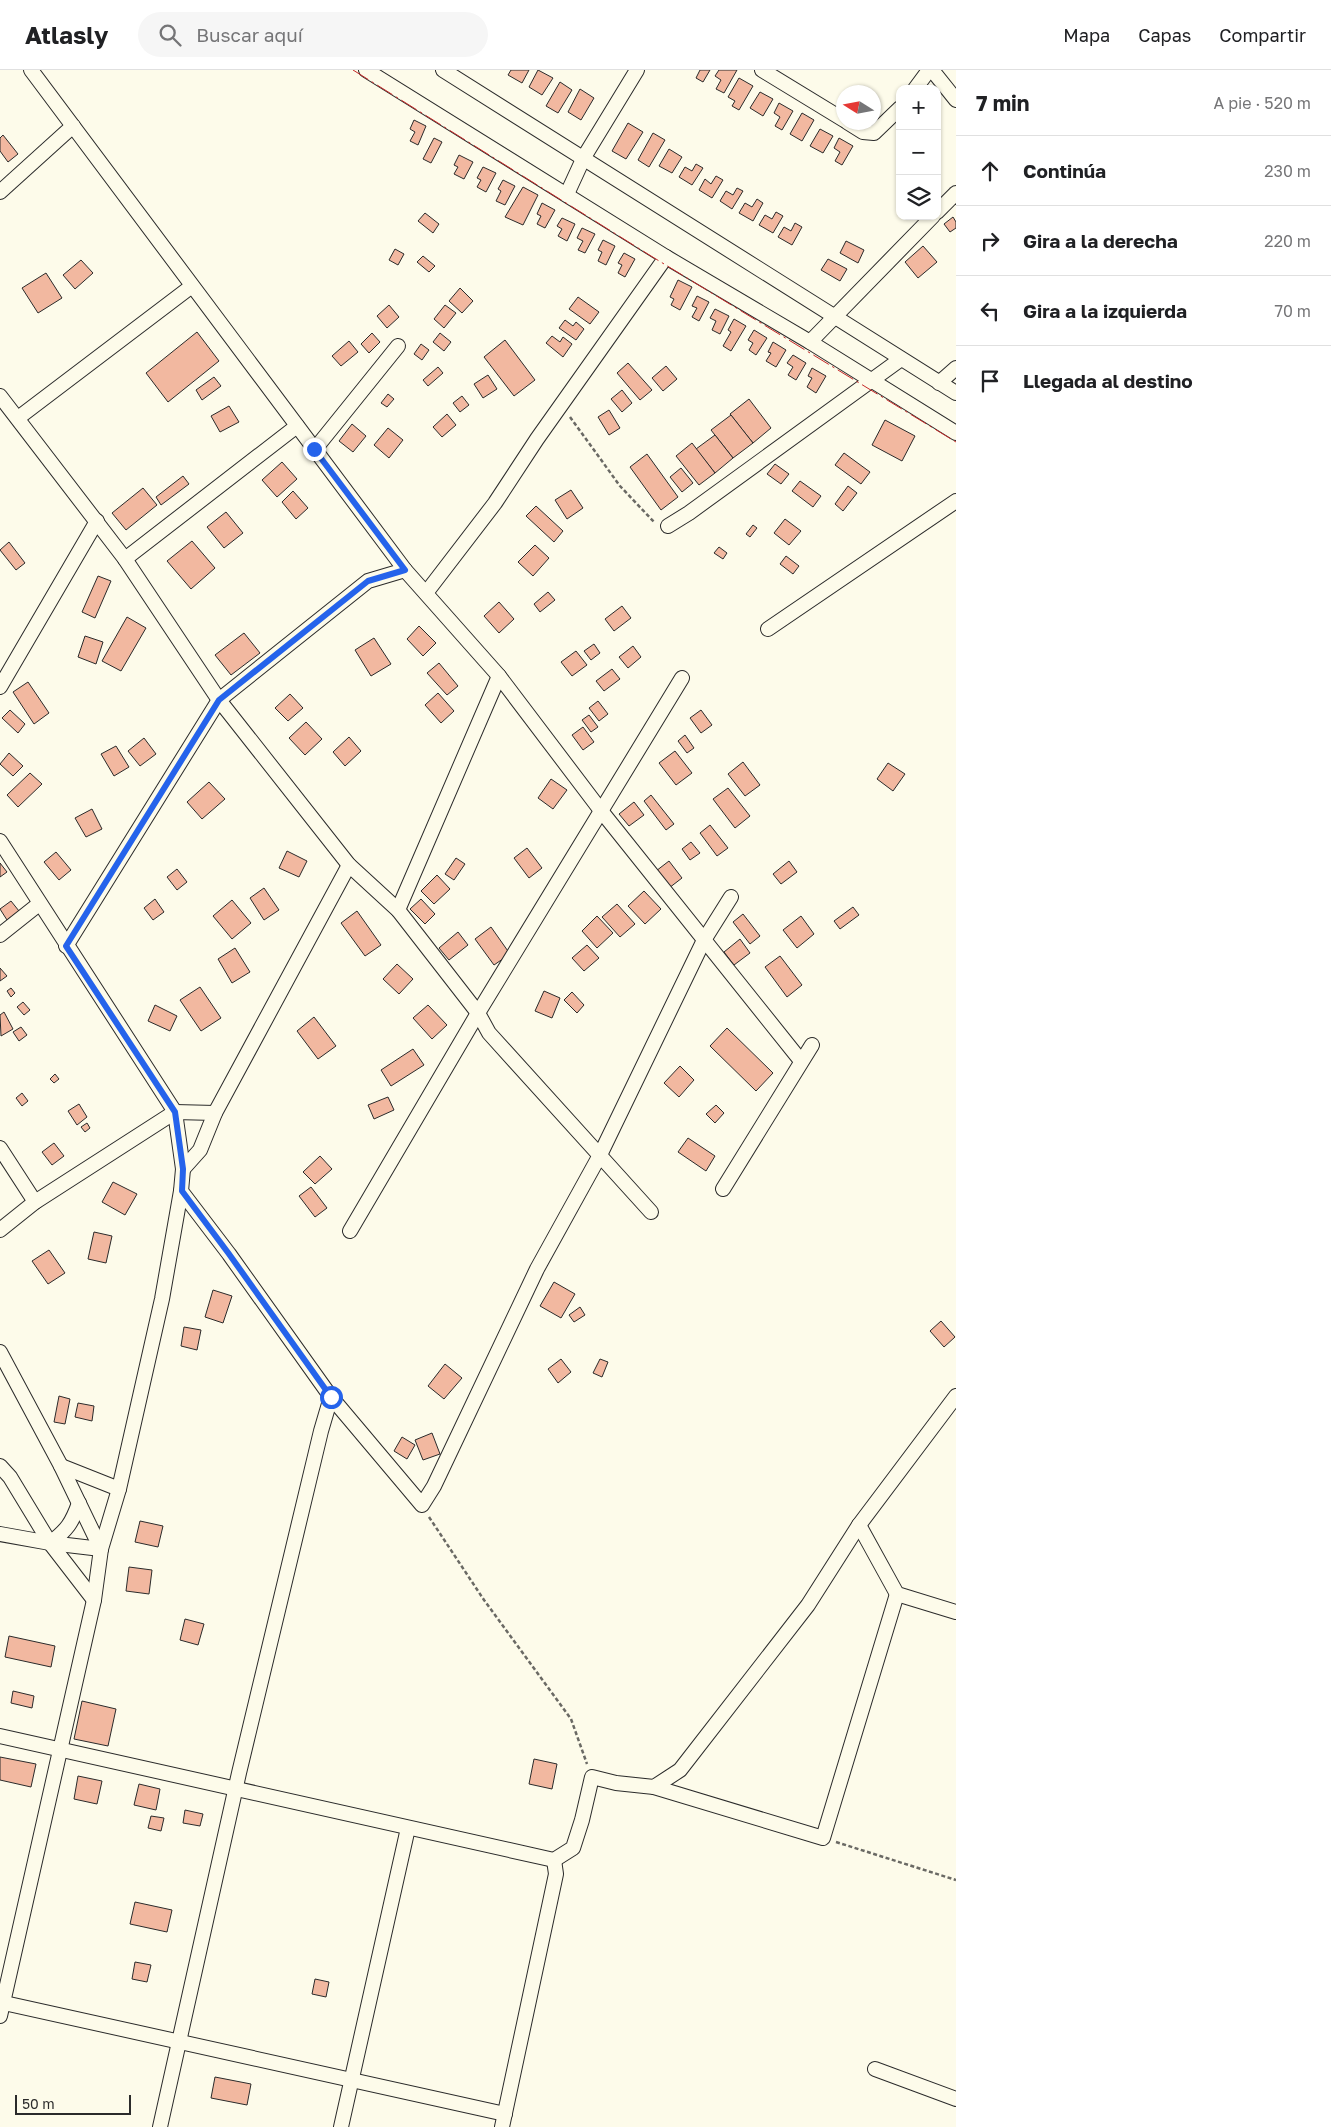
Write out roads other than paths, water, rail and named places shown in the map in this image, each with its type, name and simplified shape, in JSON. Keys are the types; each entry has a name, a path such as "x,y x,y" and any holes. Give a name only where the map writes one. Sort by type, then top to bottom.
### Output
{"street":[{"path":"31,70 405,570 499,676 602,812 801,1061"},
{"path":"366,70 666,257 810,342 956,433"},
{"path":"443,70 584,157 956,393"},
{"path":"567,194 584,157 638,70"},
{"path":"762,70 836,115"},
{"path":"918,85 931,70 956,100"},
{"path":"881,126 896,112"},
{"path":"0,192 73,126"},
{"path":"860,130 874,133 877,130"},
{"path":"941,208 956,193"},
{"path":"810,342 834,315 929,220"},
{"path":"426,593 495,503 537,439 666,257"},
{"path":"18,418 192,286"},
{"path":"314,449 398,346"},
{"path":"668,526 689,513 901,359"},
{"path":"939,383 956,368"},
{"path":"0,396 125,559 219,700 350,864 398,910 478,1013 489,1033 651,1212"},
{"path":"125,559 297,426"},
{"path":"768,629 956,501"},
{"path":"0,687 97,521"},
{"path":"66,946 219,700 368,581 405,570"},
{"path":"398,910 499,676"},
{"path":"350,1231 478,1013 682,678"},
{"path":"0,842 175,1112 183,1169 182,1191 162,1299 119,1489 101,1549 94,1600 0,2016"},
{"path":"183,1169 200,1150 215,1113 350,864"},
{"path":"182,1191 331,1397 422,1505 434,1486 537,1269 600,1155 704,940 731,897"},
{"path":"0,935 39,904"},
{"path":"723,1189 812,1045"},
{"path":"0,1230 35,1202 175,1112 215,1113"},
{"path":"0,1148 35,1202"},
{"path":"0,1352 61,1466 101,1549"},
{"path":"654,1787 680,1770 808,1605 859,1526 956,1396"},
{"path":"160,2127 236,1789 319,1440 331,1397"},
{"path":"0,1466 10,1477 50,1543 94,1600"},
{"path":"61,1466 119,1489"},
{"path":"50,1543 74,1520 79,1502"},
{"path":"859,1526 897,1594 956,1612"},
{"path":"0,1534 50,1543 101,1549"},
{"path":"0,1736 554,1860 573,1848 592,1777 616,1784 654,1787 823,1838 897,1594"},
{"path":"341,2127 408,1828"},
{"path":"2,2002 352,2078 503,2120 556,1874 554,1860"},
{"path":"875,2069 956,2099"}]}
